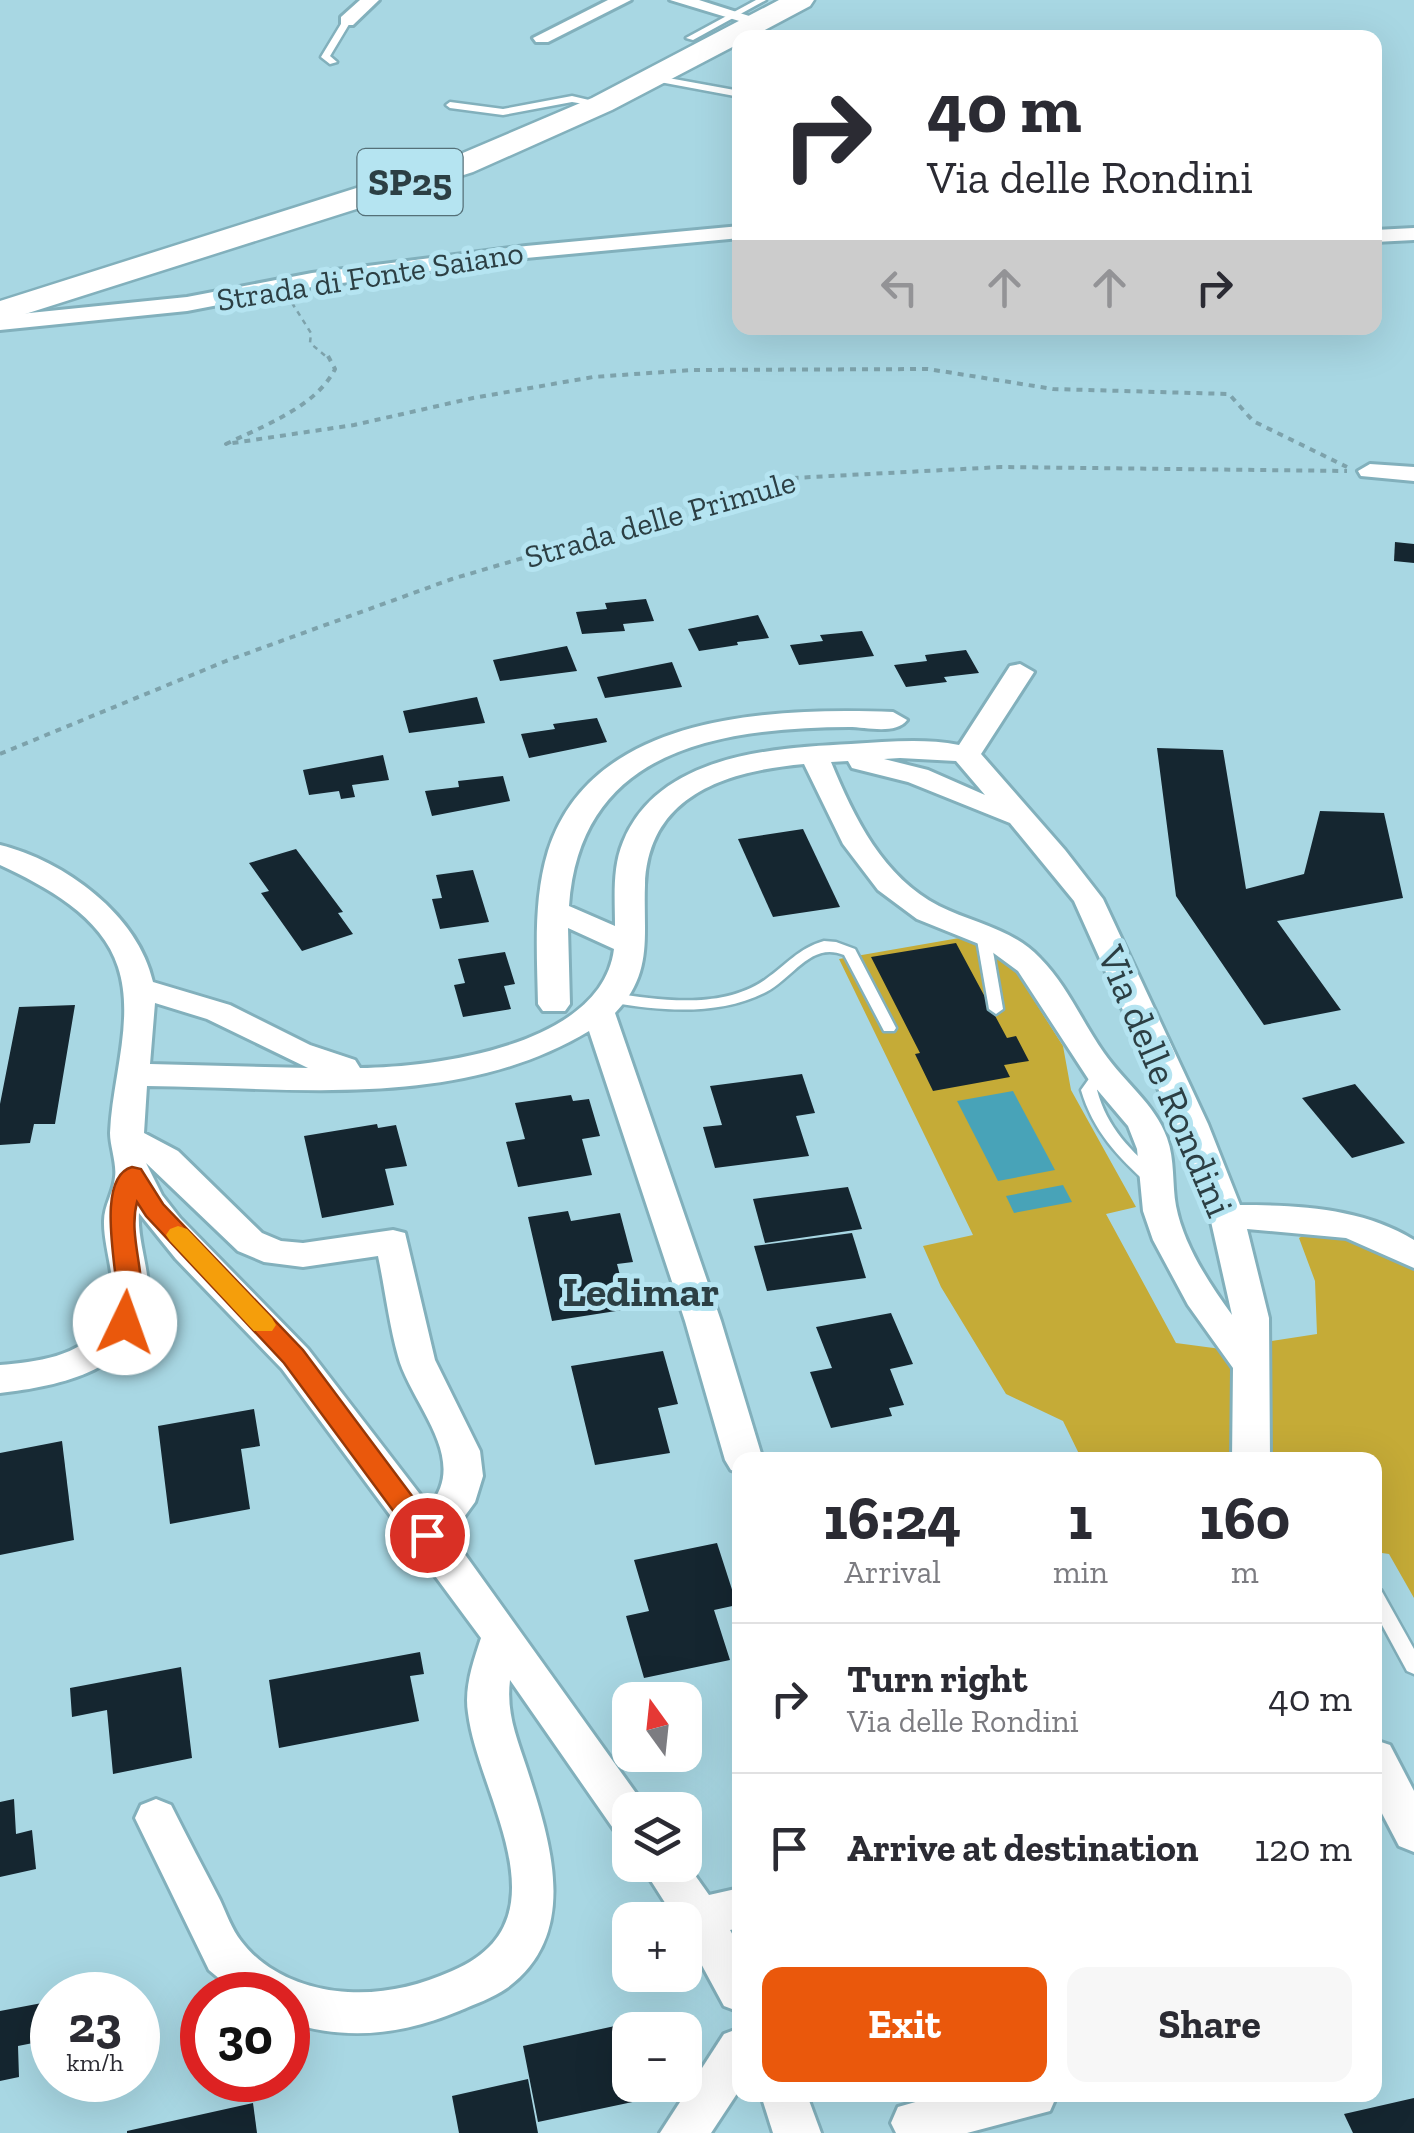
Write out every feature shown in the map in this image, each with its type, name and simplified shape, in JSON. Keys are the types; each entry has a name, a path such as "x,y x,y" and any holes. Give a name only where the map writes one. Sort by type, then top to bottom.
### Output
{"main road":[{"name":"SP25","path":"0,312 426,177 526,139 652,78 751,12 800,0"}],"street":[{"path":"347,21 370,0"},
{"path":"542,38 622,0"},
{"path":"679,0 751,12"},
{"name":"Strada di Fonte Saiano","path":"0,323 187,304 277,287 526,252 732,233"},
{"path":"1382,236 1414,234"},
{"path":"1370,471 1414,474"},
{"path":"132,1076 393,1078 444,1072 500,1059 554,1039 606,1004 632,945 630,868 638,840 654,814 678,794 738,766 814,754 920,749 966,755 1020,672"},
{"path":"554,1004 554,911 571,830 594,796 626,768 666,747 709,732 758,722 800,718 893,720"},
{"name":"Via delle Rondini","path":"814,754 918,776 1022,822"},
{"name":"Via delle Rondini","path":"814,754 825,783 874,868 897,893 925,910 1008,946 1030,965 1100,1072 1142,1120 1153,1142 1154,1181 1163,1221 1215,1321 1250,1364"},
{"name":"Via delle Rondini","path":"966,755 1056,856 1088,899 1191,1124 1227,1217 1252,1318 1251,1452"},
{"path":"0,854 46,875 97,910 127,950 139,989 129,1156 120,1218 130,1296 125,1323 107,1346 78,1364 33,1376 0,1379"},
{"path":"554,911 632,945"},
{"path":"139,989 195,1003 320,1062 393,1078"},
{"path":"606,1004 742,1452"},
{"path":"129,1156 154,1210 294,1357 502,1636 612,1792"},
{"path":"129,1156 166,1159 250,1242 276,1252 303,1256 393,1242 418,1360 461,1452 464,1476 456,1502 427,1535"},
{"path":"1227,1217 1290,1217 1343,1224 1400,1246 1414,1256"},
{"path":"310,2009 374,2013 434,2002 496,1971 527,1934 535,1893 528,1841 488,1713 489,1674 502,1636"},
{"path":"1382,1772 1414,1834"},
{"path":"156,1818 225,1956 244,1972"},
{"path":"683,1882 719,1912 732,1961"},
{"path":"684,2133 732,2061"},
{"path":"787,2102 798,2133"},
{"path":"916,2117 996,2102"}],"lane":[{"path":"690,38 751,12"},
{"path":"333,62 325,57 327,48 347,21"},
{"path":"652,78 732,93"},
{"path":"450,106 502,112 572,99 602,104"},
{"path":"983,934 996,1009"},
{"path":"606,1004 725,1000 758,991 786,973 807,950 822,944 838,945 850,952 889,1028"},
{"path":"1382,1607 1414,1666"}],"path":[{"path":"277,287 291,298 295,312 311,333 310,343 328,356 335,369 332,380 318,394 226,444 338,428 593,377 744,368 890,368 982,375 1053,389 1229,394 1266,429 1306,445 1334,463 1370,471"},
{"name":"Strada delle Primule","path":"0,754 226,661 452,579 793,478 851,471 965,468 1370,471"}],"shaded area":[{"path":"965,937 994,949 1011,964 1063,1046 1071,1090 1136,1207 1106,1214 1176,1343 1221,1349 1317,1334 1315,1281 1299,1238 1318,1227 1381,1244 1414,1266 1414,1598 1389,1554 1382,1553 1382,1452 1078,1452 1063,1421 1006,1394 941,1287 923,1246 973,1235 839,959"}],"water":[{"path":"1013,1091 1055,1170 998,1181 957,1101"},
{"path":"1063,1185 1072,1202 1014,1213 1006,1196"}],"building":[{"path":"1395,542 1414,544 1414,563 1394,561"},
{"path":"646,599 654,621 623,624 625,631 582,634 576,612 607,609 605,603"},
{"path":"758,615 769,638 737,642 738,645 699,651 688,629"},
{"path":"862,631 874,656 799,665 790,645 823,641 820,635"},
{"path":"567,646 577,671 500,681 493,660"},
{"path":"966,650 979,673 944,677 947,682 906,687 894,665 927,661 925,655"},
{"path":"672,662 682,687 605,698 597,677"},
{"path":"477,697 485,723 409,733 403,711"},
{"path":"597,718 607,742 529,758 521,734 555,729 553,724"},
{"path":"1157,748 1223,750 1246,889 1304,874 1320,811 1384,813 1403,898 1277,921 1341,1010 1264,1025 1176,896"},
{"path":"383,755 389,780 352,785 355,797 341,799 339,791 309,795 303,770"},
{"path":"503,776 510,801 432,816 425,791 459,787 458,781"},
{"path":"803,829 840,907 773,917 738,839"},
{"path":"296,849 343,912 338,913 353,934 302,951 261,893 269,891 249,863"},
{"path":"473,870 489,922 440,929 432,899 442,898 436,875"},
{"path":"956,943 1007,1038 1016,1036 1029,1061 1004,1065 1010,1077 933,1091 915,1054 920,1053 871,957"},
{"path":"505,952 515,984 504,986 511,1009 463,1017 454,985 465,983 458,959"},
{"path":"75,1005 55,1124 34,1124 30,1143 0,1145 0,1104 19,1007"},
{"path":"802,1074 815,1113 796,1116 809,1156 715,1168 703,1127 722,1125 710,1086"},
{"path":"1355,1084 1405,1143 1352,1158 1302,1098"},
{"path":"571,1095 573,1101 589,1099 600,1136 582,1139 592,1175 518,1187 506,1142 525,1139 515,1103"},
{"path":"377,1124 378,1128 396,1125 407,1166 385,1169 394,1205 322,1218 304,1136"},
{"path":"848,1187 862,1229 765,1243 753,1199"},
{"path":"568,1211 571,1221 620,1213 633,1262 617,1264 629,1309 552,1321 528,1217"},
{"path":"852,1233 866,1278 767,1291 754,1246"},
{"path":"891,1313 913,1364 890,1369 904,1405 889,1408 892,1416 831,1428 810,1372 832,1368 816,1327"},
{"path":"663,1351 678,1404 658,1408 670,1453 595,1465 571,1366"},
{"path":"254,1409 260,1446 241,1449 250,1509 170,1524 158,1426"},
{"path":"62,1441 74,1540 0,1555 0,1453"},
{"path":"717,1543 732,1590 732,1606 714,1610 730,1660 644,1678 626,1616 649,1611 634,1560"},
{"path":"420,1652 424,1674 410,1676 419,1721 279,1748 269,1680"},
{"path":"181,1667 192,1758 113,1774 107,1710 72,1717 70,1688"},
{"path":"14,1799 16,1834 32,1830 36,1869 0,1877 0,1802"},
{"path":"30,2005 30,2044 18,2046 19,2077 0,2081 0,2011"},
{"path":"612,2027 612,2102 633,2102 538,2122 523,2046"},
{"path":"528,2079 538,2133 459,2133 452,2096"},
{"path":"1414,2098 1414,2133 1353,2133 1344,2114"},
{"path":"253,2103 257,2133 127,2133 127,2131"}],"slow traffic":[{"path":"178,1235 263,1325"}],"district":[{"name":"Ledimar","path":"641,1291"}],"route":[{"path":"125,1323 130,1296 120,1218 132,1175 154,1210 294,1357 427,1535"}]}
